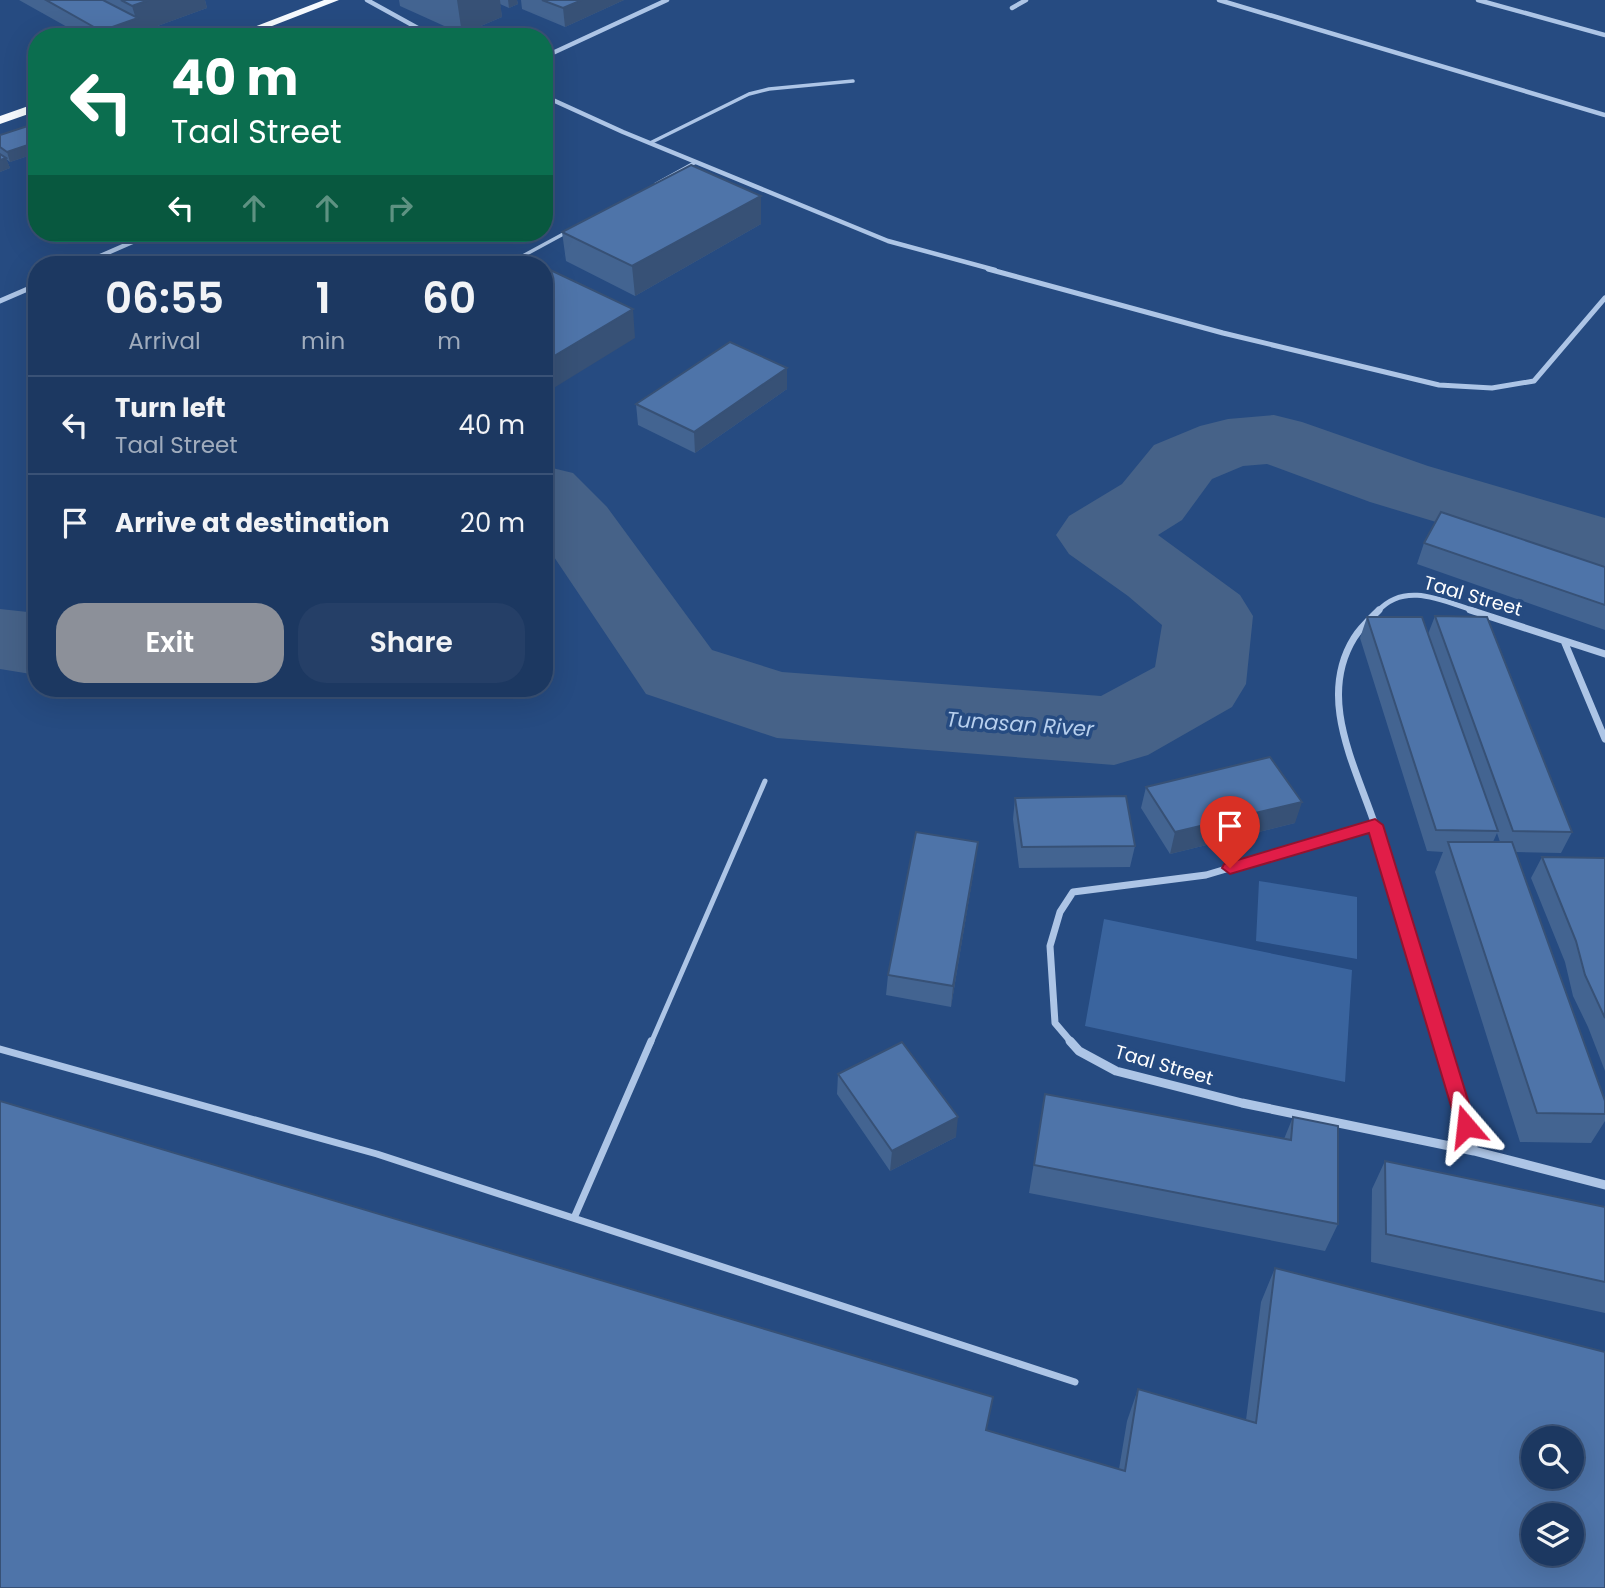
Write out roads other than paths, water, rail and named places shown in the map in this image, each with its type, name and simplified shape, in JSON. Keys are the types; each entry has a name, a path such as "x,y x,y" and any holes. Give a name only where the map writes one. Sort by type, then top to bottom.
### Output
{"highway":[{"path":"258,28 334,0"},
{"path":"0,120 28,110"}],"street":[{"path":"367,0 418,28"},
{"path":"553,53 667,0"},
{"path":"1012,8 1026,0"},
{"path":"1219,0 1605,115"},
{"path":"1478,0 1605,35"},
{"path":"553,100 888,241 1223,333 1439,385 1492,387 1534,381 1605,298"},
{"path":"100,256 132,242"},
{"path":"0,301 28,289"},
{"name":"Taal Street","path":"1605,654 1429,596 1409,594 1387,601 1353,637 1339,671 1336,714 1375,825 1206,875 1173,881 1104,885 1073,892 1060,912 1050,946 1055,1023 1079,1051 1116,1071 1242,1103 1474,1151 1605,1185"},
{"path":"1564,641 1605,739"},
{"path":"1375,825 1474,1151"}],"lane":[{"path":"650,143 749,94 853,81"},
{"path":"649,187 696,162"},
{"path":"553,240 579,226"},
{"path":"523,256 549,242"},
{"path":"574,1218 765,782"},
{"path":"0,1049 377,1154 1075,1382"}],"waterway":[{"name":"Tunasan River","path":"553,501 577,526 679,672 777,705 1114,731 1199,684 1208,616 1159,576 1099,535 1152,502 1183,462 1228,443 1274,439 1399,484 1605,546"},
{"name":"Tunasan River","path":"0,639 28,643"}]}
